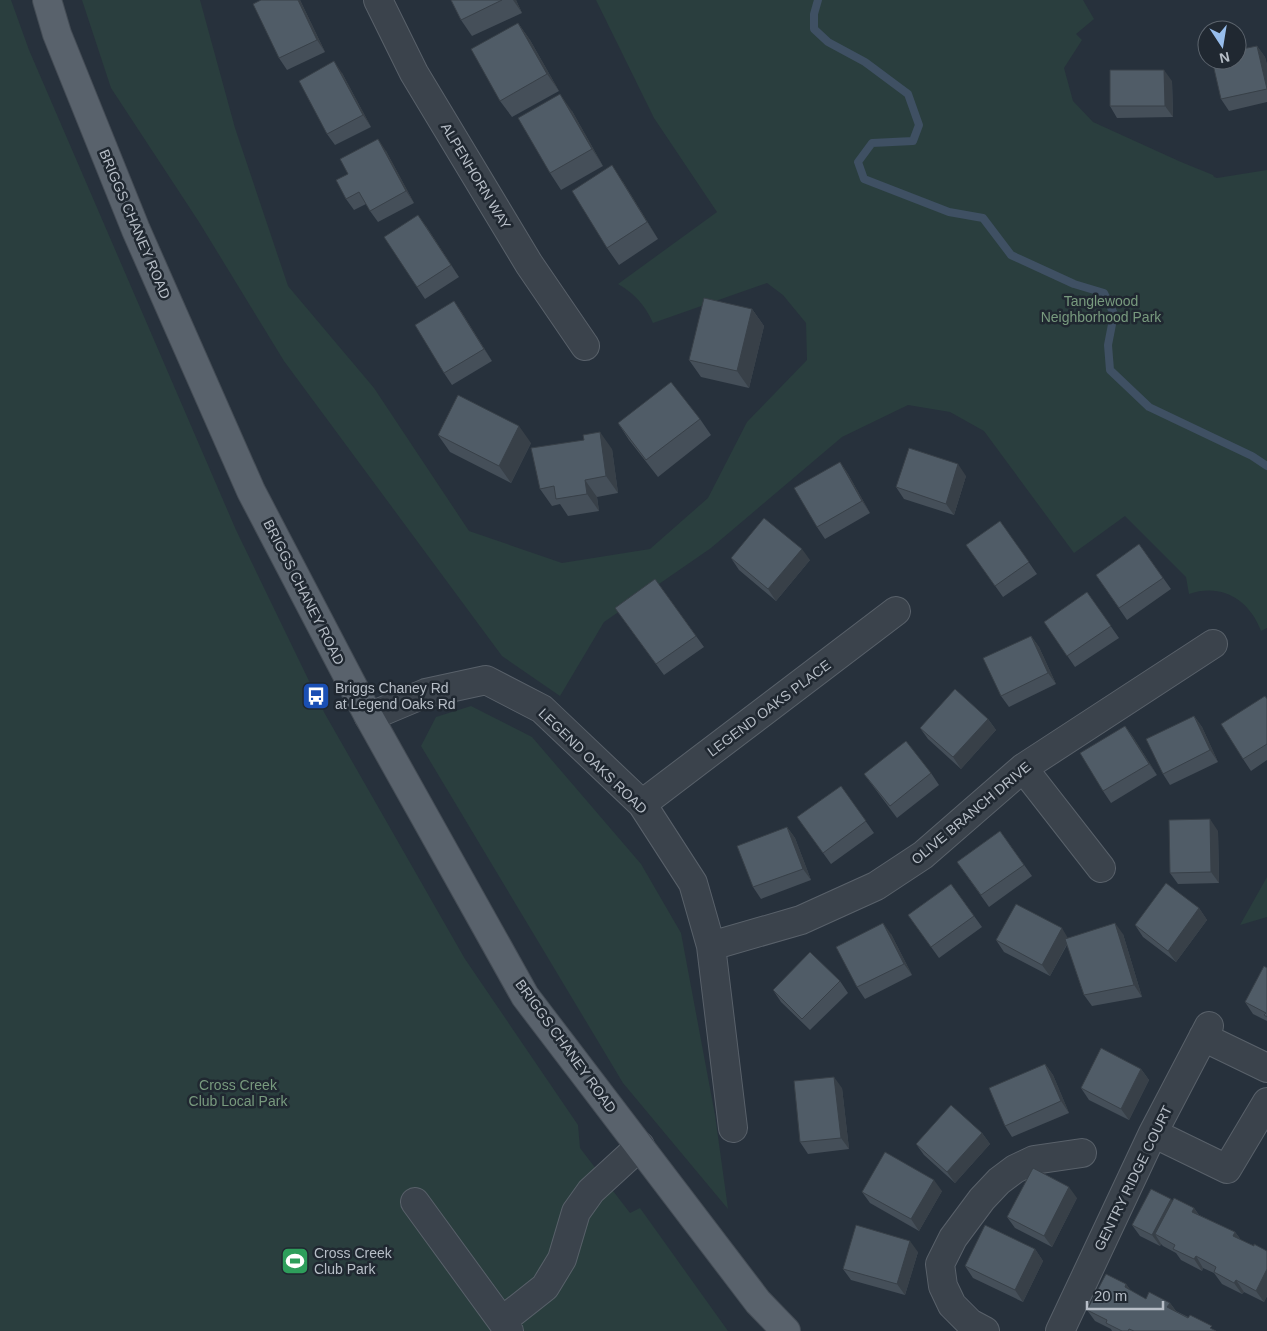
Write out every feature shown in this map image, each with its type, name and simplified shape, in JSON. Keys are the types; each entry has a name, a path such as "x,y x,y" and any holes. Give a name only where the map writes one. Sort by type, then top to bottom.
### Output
{"main road":[{"name":"BRIGGS CHANEY ROAD","path":"46,0 57,34 136,230 251,491 369,718 525,996 758,1302 786,1331"}],"street":[{"name":"ALPENHORN WAY","path":"378,0 419,81 529,264 585,346"},
{"name":"LEGEND OAKS PLACE","path":"642,804 896,611"},
{"name":"OLIVE BRANCH DRIVE","path":"712,946 801,920 876,886 923,855 1023,768 1213,644"},
{"name":"LEGEND OAKS ROAD","path":"369,718 426,693 486,680 542,709 642,804 693,883 712,946 733,1128"},
{"path":"1023,768 1101,868"},
{"name":"GENTRY RIDGE COURT","path":"1060,1331 1153,1133 1206,1032 1267,1068"},
{"path":"1153,1133 1228,1169 1267,1102"},
{"path":"415,1202 506,1326 545,1287 562,1259 576,1212 591,1191 640,1146"},
{"path":"985,1331 970,1322 952,1304 944,1286 940,1264 953,1238 982,1199 999,1181 1015,1169 1034,1160 1082,1153"}],"green space":[{"name":"Cross Creek Club Local Park","path":"0,0 11,0 29,50 236,530 325,714 465,959 578,1125 580,1148 630,1213 640,1208 728,1331 0,1331"},
{"name":"Tanglewood Neighborhood Park","path":"82,0 200,0 235,128 288,286 374,388 469,531 562,563 650,549 708,498 747,422 807,360 806,323 783,295 767,283 653,323 639,300 618,284 717,212 654,118 596,0 1083,0 1094,19 1076,34 1082,40 1064,68 1073,101 1093,122 1217,178 1267,170 1267,628 1261,631 1249,610 1241,602 1223,592 1201,591 1189,594 1186,577 1125,516 1074,553 984,431 950,412 908,405 842,437 711,548 604,622 560,696 502,656 284,361 199,222 111,88"},
{"path":"471,706 532,737 641,864 681,933 715,1115 728,1209 623,1083 421,746 436,717"},
{"path":"1267,877 1267,917 1240,925"}],"building":[{"path":"261,0 298,0 317,40 279,58 253,4"},
{"path":"451,0 502,0 461,20"},
{"path":"518,23 547,74 500,101 471,49"},
{"path":"1257,46 1267,89 1221,99 1214,70 1247,70 1247,48"},
{"path":"334,61 363,115 327,134 299,81"},
{"path":"1110,70 1164,70 1165,106 1110,106"},
{"path":"560,94 592,149 550,173 518,118"},
{"path":"378,139 406,191 370,211 359,192 346,199 336,180 348,174 340,159"},
{"path":"612,165 647,222 607,248 572,191"},
{"path":"418,215 451,265 417,287 384,237"},
{"path":"704,298 752,309 737,371 689,360"},
{"path":"454,301 484,349 444,373 415,325"},
{"path":"671,382 700,419 646,460 618,423"},
{"path":"458,395 519,426 499,466 438,435"},
{"path":"600,432 606,476 585,480 587,494 556,499 554,486 540,489 531,448 584,440 583,435"},
{"path":"909,448 958,464 946,504 896,487"},
{"path":"840,462 862,501 817,527 794,488"},
{"path":"764,518 802,549 768,589 731,558"},
{"path":"1000,521 1029,562 995,586 966,545"},
{"path":"1139,544 1163,578 1119,608 1096,575"},
{"path":"655,579 696,636 656,664 615,608"},
{"path":"1087,592 1111,626 1067,656 1044,622"},
{"path":"1031,636 1048,673 1001,696 983,658"},
{"path":"955,689 988,719 953,757 920,728"},
{"path":"1265,696 1267,699 1267,744 1243,759 1221,724"},
{"path":"1194,716 1210,750 1163,774 1146,739"},
{"path":"1125,726 1149,764 1103,791 1080,753"},
{"path":"906,741 931,773 890,806 864,774"},
{"path":"841,786 866,821 823,853 797,817"},
{"path":"1210,819 1211,872 1170,873 1169,820"},
{"path":"787,827 803,869 753,887 737,846"},
{"path":"1000,831 1024,865 981,895 957,862"},
{"path":"1166,883 1199,908 1168,951 1135,925"},
{"path":"951,884 974,916 931,947 908,915"},
{"path":"1016,904 1062,928 1042,965 996,940"},
{"path":"883,923 904,964 857,987 836,947"},
{"path":"1115,923 1134,985 1084,995 1065,939"},
{"path":"810,952 840,981 802,1019 773,990"},
{"path":"1264,966 1267,968 1267,1017 1264,1015 1266,1013 1245,1002"},
{"path":"1101,1048 1141,1069 1121,1109 1081,1088"},
{"path":"1045,1064 1061,1101 1005,1126 989,1088"},
{"path":"834,1077 841,1138 800,1142 794,1081"},
{"path":"951,1105 982,1133 947,1172 916,1144"},
{"path":"885,1152 934,1180 911,1219 862,1192"},
{"path":"1033,1168 1069,1187 1044,1236 1007,1217"},
{"path":"1151,1189 1171,1199 1152,1235 1132,1225"},
{"path":"1174,1198 1194,1208 1192,1212 1235,1232 1233,1236 1267,1251 1267,1269 1256,1291 1236,1280 1234,1283 1214,1272 1216,1267 1196,1256 1194,1259 1173,1249 1175,1245 1155,1234"},
{"path":"856,1225 910,1241 897,1284 843,1269"},
{"path":"985,1225 1035,1249 1015,1290 965,1266"},
{"path":"1106,1274 1126,1284 1125,1287 1146,1299 1149,1292 1170,1303 1167,1307 1188,1318 1190,1315 1212,1326 1210,1328 1216,1331 1134,1331 1129,1329 1128,1331 1122,1331 1106,1323 1107,1320 1087,1310"}],"waterway":[{"path":"818,0 814,14 814,29 828,42 865,62 908,94 919,125 913,141 872,143 858,162 864,179 949,212 983,218 1011,255 1074,284 1104,293 1114,314 1108,345 1110,370 1149,407 1252,456 1267,466"}],"place":[{"name":"Briggs Chaney Rd at Legend Oaks Rd","path":"316,696"},
{"name":"Cross Creek Club Park","path":"295,1261"}]}
